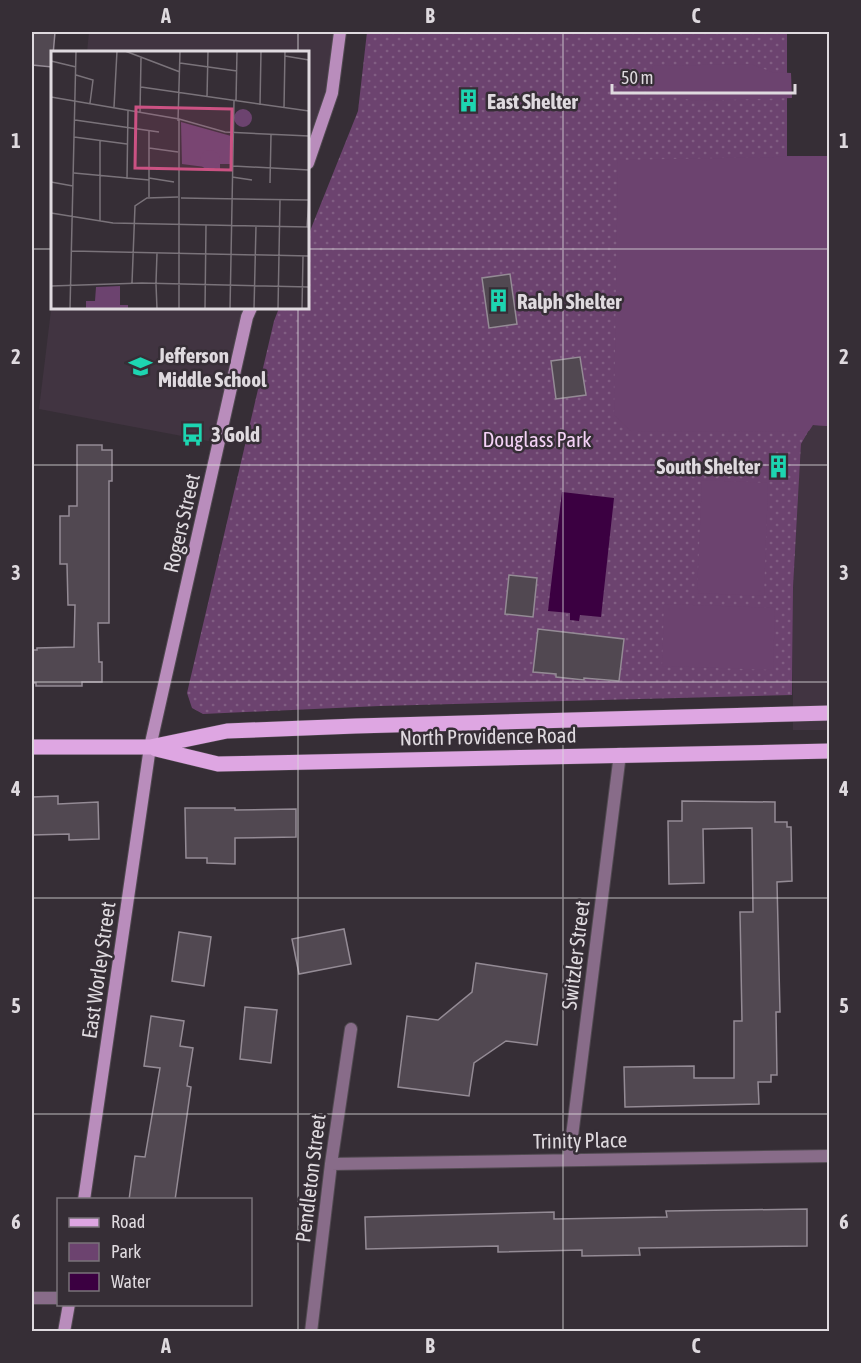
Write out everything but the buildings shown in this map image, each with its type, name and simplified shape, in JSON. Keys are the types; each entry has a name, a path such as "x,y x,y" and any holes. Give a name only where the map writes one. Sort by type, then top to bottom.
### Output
{"main road":[{"name":"North Providence Road","path":"32,747 150,747 227,731 830,713"},
{"name":"North Providence Road","path":"150,747 218,764 830,751"}],"street":[{"path":"309,160 332,93 340,32"},
{"name":"Rogers Street","path":"150,747 251,309"},
{"name":"East Worley Street","path":"84,1198 150,747"},
{"name":"Switzler Street","path":"569,1160 620,754"},
{"name":"Pendleton Street","path":"311,1332 330,1164 351,1029"},
{"name":"Trinity Place","path":"330,1164 830,1156"},
{"path":"32,1298 57,1298"},
{"path":"64,1332 69,1306"}],"shaded area":[{"path":"89,32 340,32 332,93 309,160 309,51 87,51"},
{"name":"Jefferson Middle School","path":"51,309 251,309 219,443 39,409"},
{"path":"812,425 829,426 829,730 793,730 793,588 801,444"}],"green space":[{"name":"Douglass Park","path":"367,32 787,32 787,156 830,156 829,426 812,425 801,444 793,588 792,695 380,706 203,714 192,708 187,693 274,321 279,309 309,309 309,234 358,111"},
{"path":"751,64 772,72 791,73 792,98 694,101 653,91 652,66"},
{"path":"829,156 829,426 813,425 809,431 632,432 614,415 618,160"},
{"path":"702,480 768,483 764,596 697,593"},
{"path":"664,604 775,608 773,670 662,666"}],"water":[{"path":"562,492 614,498 601,617 580,615 579,621 570,620 570,613 548,611"}],"place":[{"name":"East Shelter","path":"469,101"},
{"name":"Ralph Shelter","path":"499,301"},
{"name":"Jefferson Middle School","path":"140,367"},
{"name":"3 Gold","path":"193,434"},
{"name":"South Shelter","path":"778,466"}]}
